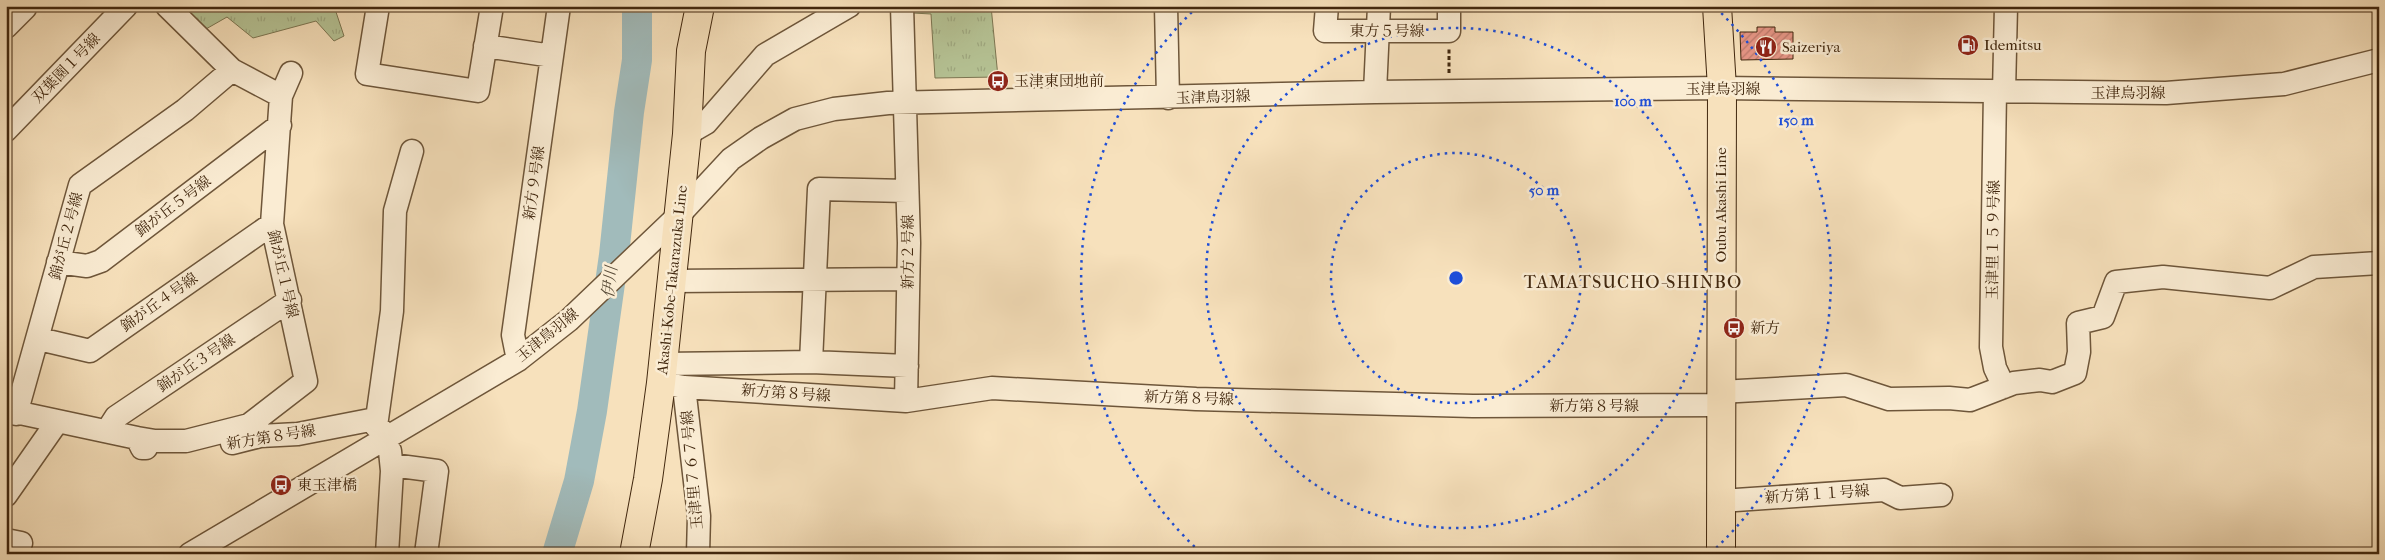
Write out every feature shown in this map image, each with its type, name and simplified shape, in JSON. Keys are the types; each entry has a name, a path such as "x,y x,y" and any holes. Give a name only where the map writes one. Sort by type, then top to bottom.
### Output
{"main road":[{"name":"Akashi-Kobe-Takarazuka Line","path":"634,554 669,378 672,281 687,134 691,51 700,6"},
{"name":"Oubu Akashi Line","path":"1717,6 1722,88 1721,554"}],"street":[{"name":"双葉園１号線","path":"6,130 126,6"},
{"path":"167,6 232,70 281,96 291,73"},
{"path":"378,6 367,74 478,91 492,6"},
{"name":"新方９号線","path":"518,360 513,335 559,6"},
{"path":"687,134 706,123 766,55 849,6"},
{"name":"新方２号線","path":"902,6 908,279 906,401"},
{"path":"1166,6 1168,98"},
{"name":"東方５号線","path":"1327,6 1326,31 1449,31"},
{"path":"1375,92 1379,6"},
{"path":"1449,31 1450,6"},
{"name":"玉津里１５９号線","path":"2004,387 1995,368 1991,347 2000,91 2006,6"},
{"path":"6,27 23,7"},
{"path":"484,46 552,56"},
{"name":"玉津鳥羽線","path":"200,551 383,431 518,360 569,320 678,216 731,159 761,138 795,119 834,108 905,102 1449,91 1722,88 2166,93 2284,84 2379,60"},
{"name":"錦が丘２号線","path":"11,412 38,339 80,185 185,110 232,70"},
{"name":"錦が丘１号線","path":"137,438 155,441 186,441 249,425 306,381 290,300 272,224 281,96"},
{"name":"錦が丘５号線","path":"58,262 88,266 101,261 280,125"},
{"path":"387,554 392,466 383,431 392,311 395,211 412,151"},
{"path":"811,362 819,189 907,191"},
{"name":"錦が丘４号線","path":"38,339 90,350 272,224"},
{"name":"新方第８号線","path":"669,378 906,401 992,388 1196,399 1473,406 1720,399 1846,385 1889,399 1949,398 1970,400 2004,387 2040,380 2052,382 2076,373 2079,352 2078,323 2104,317 2116,282 2163,277 2270,288 2314,267 2379,263"},
{"path":"672,281 908,279"},
{"name":"錦が丘３号線","path":"107,432 116,417 290,300"},
{"path":"669,378 811,362 907,366"},
{"name":"玉津里７６７号線","path":"669,378 698,516 698,554"},
{"name":"新方第８号線","path":"11,412 137,438 142,448 188,453 260,436 298,434 370,420 383,431"},
{"path":"6,495 57,422"},
{"path":"392,466 437,471 426,554"},
{"name":"新方第１１号線","path":"1721,501 1884,490 1900,498 1941,495"}],"path":[{"path":"1449,31 1449,91"}],"green space":[{"path":"182,6 334,6 344,36 334,41 316,21 253,38 227,17 206,29"},
{"path":"913,6 991,6 998,77 935,78 931,14 913,13"}],"building":[{"path":"1757,27 1775,27 1775,32 1793,32 1793,59 1741,60 1740,32 1757,32"}],"waterway":[{"name":"伊川","path":"557,554 579,481 592,411 614,255 629,112 637,60 637,6"}],"place":[{"name":"Idemitsu","path":"1968,45"},
{"name":"Saizeriya","path":"1766,47"},
{"name":"玉津東団地前","path":"998,81"},
{"name":"新方","path":"1734,328"},
{"name":"東玉津橋","path":"281,485"}],"district":[{"name":"TAMATSUCHO-SHINBO","path":"1633,282"}]}
